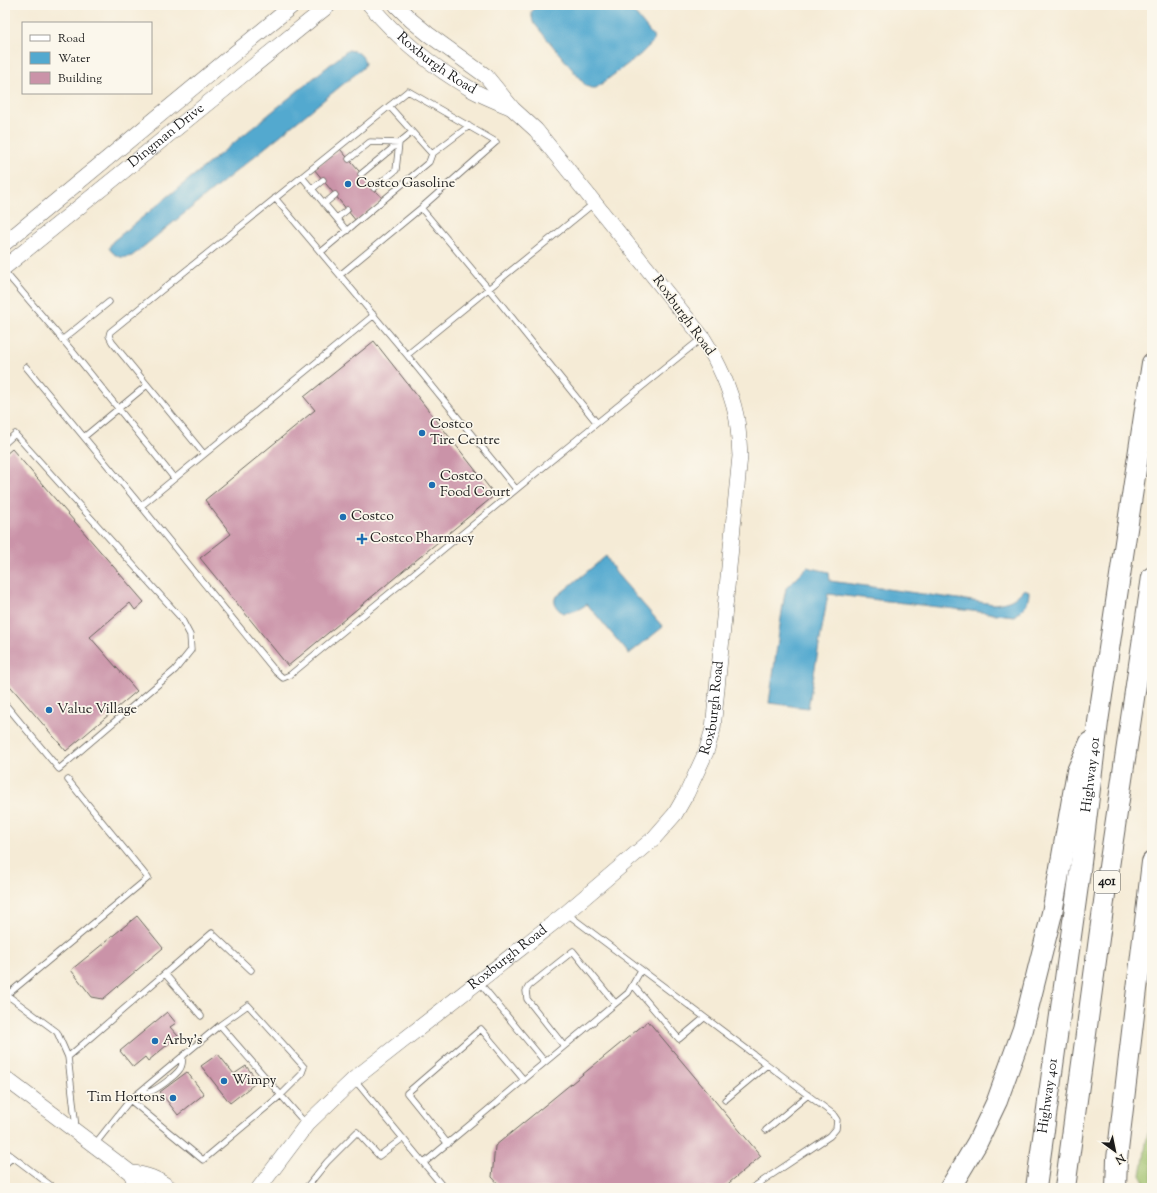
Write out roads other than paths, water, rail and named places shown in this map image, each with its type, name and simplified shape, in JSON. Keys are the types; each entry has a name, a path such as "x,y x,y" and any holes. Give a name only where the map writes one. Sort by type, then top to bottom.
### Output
{"highway":[{"name":"Highway 401","path":"1036,1188 1080,871 1098,722 1152,363"},
{"name":"Highway 401","path":"1065,1188 1107,879 1152,577"},
{"path":"950,1188 980,1136 997,1102 1024,1029 1052,914 1077,771 1098,722"},
{"path":"1112,1188 1117,1159 1152,862"},
{"path":"1116,1188 1117,1159"}],"street":[{"name":"Dingman Drive","path":"5,243 293,5"},
{"name":"Dingman Drive","path":"5,267 329,5"},
{"name":"Roxburgh Road","path":"370,5 394,32 416,51 474,91 513,109"},
{"name":"Roxburgh Road","path":"259,1188 307,1124 354,1079 566,913 654,838 675,814 687,793 703,759 713,729 740,456 736,416 723,375 703,338 536,130 513,109 486,76 428,34 396,5"},
{"path":"5,1078 131,1173 150,1176 170,1188"},
{"path":"131,1173 137,1188"}],"lane":[{"path":"204,454 112,342 109,336 110,332 408,91 496,142 421,208 340,275"},
{"path":"389,106 432,154"},
{"path":"321,252 430,162 432,154 469,126"},
{"path":"361,174 412,132"},
{"path":"349,159 370,142 399,143"},
{"path":"374,188 396,170 399,143"},
{"path":"302,177 347,231"},
{"path":"312,189 323,180"},
{"path":"324,204 335,195"},
{"path":"275,198 407,354 516,490"},
{"path":"407,354 595,203"},
{"path":"421,208 489,289 597,423"},
{"path":"336,218 347,210"},
{"path":"5,272 174,478"},
{"path":"62,340 109,302"},
{"path":"141,506 374,315"},
{"path":"26,367 276,672 283,678 290,675 703,338"},
{"path":"84,437 147,385"},
{"path":"5,443 15,434 181,618 190,635 191,650 175,670 59,769 5,704"},
{"path":"68,780 148,878 6,997 57,1032 68,1057 77,1133"},
{"path":"566,913 833,1114 837,1120 836,1129 830,1136 752,1188"},
{"path":"68,1057 212,933 250,970"},
{"path":"564,1046 527,999 526,991 529,986 573,951 615,1003"},
{"path":"424,1163 628,993 641,970"},
{"path":"165,974 201,1016"},
{"path":"478,982 545,1062"},
{"path":"633,985 679,1039 704,1018"},
{"path":"94,1146 130,1100 220,1025 248,1005 304,1067 300,1075 281,1095 203,1160 130,1100"},
{"path":"220,1025 307,1124"},
{"path":"448,1144 407,1093 481,1029 524,1080"},
{"path":"725,1100 767,1065"},
{"path":"354,1079 444,1188"},
{"path":"766,1130 808,1095"},
{"path":"306,1188 327,1162 357,1132 379,1156 403,1138"},
{"path":"5,1151 54,1188"},
{"path":"5,1164 13,1157"}],"water":[{"path":"538,5 628,5 653,36 654,41 641,54 596,88 591,88 586,86 533,22 531,12"},
{"path":"348,50 357,52 361,55 365,63 363,68 132,256 119,256 111,251 109,248 112,242"},
{"path":"606,556 616,573 663,627 629,654 587,604 576,610 563,613 558,609 555,603 555,598"},
{"path":"807,567 829,572 830,581 994,604 1010,600 1024,589 1029,591 1029,595 1021,611 1014,616 828,594 808,708 769,703 786,588"}],"place":[{"name":"Costco Gasoline","path":"348,184"},
{"name":"Costco Tire Centre","path":"422,433"},
{"name":"Costco Food Court","path":"432,485"},
{"name":"Costco","path":"343,517"},
{"name":"Costco Pharmacy","path":"362,539"},
{"name":"Value Village","path":"49,710"},
{"name":"Arby's","path":"155,1041"},
{"name":"Wimpy","path":"224,1081"},
{"name":"Tim Hortons","path":"173,1098"}]}
